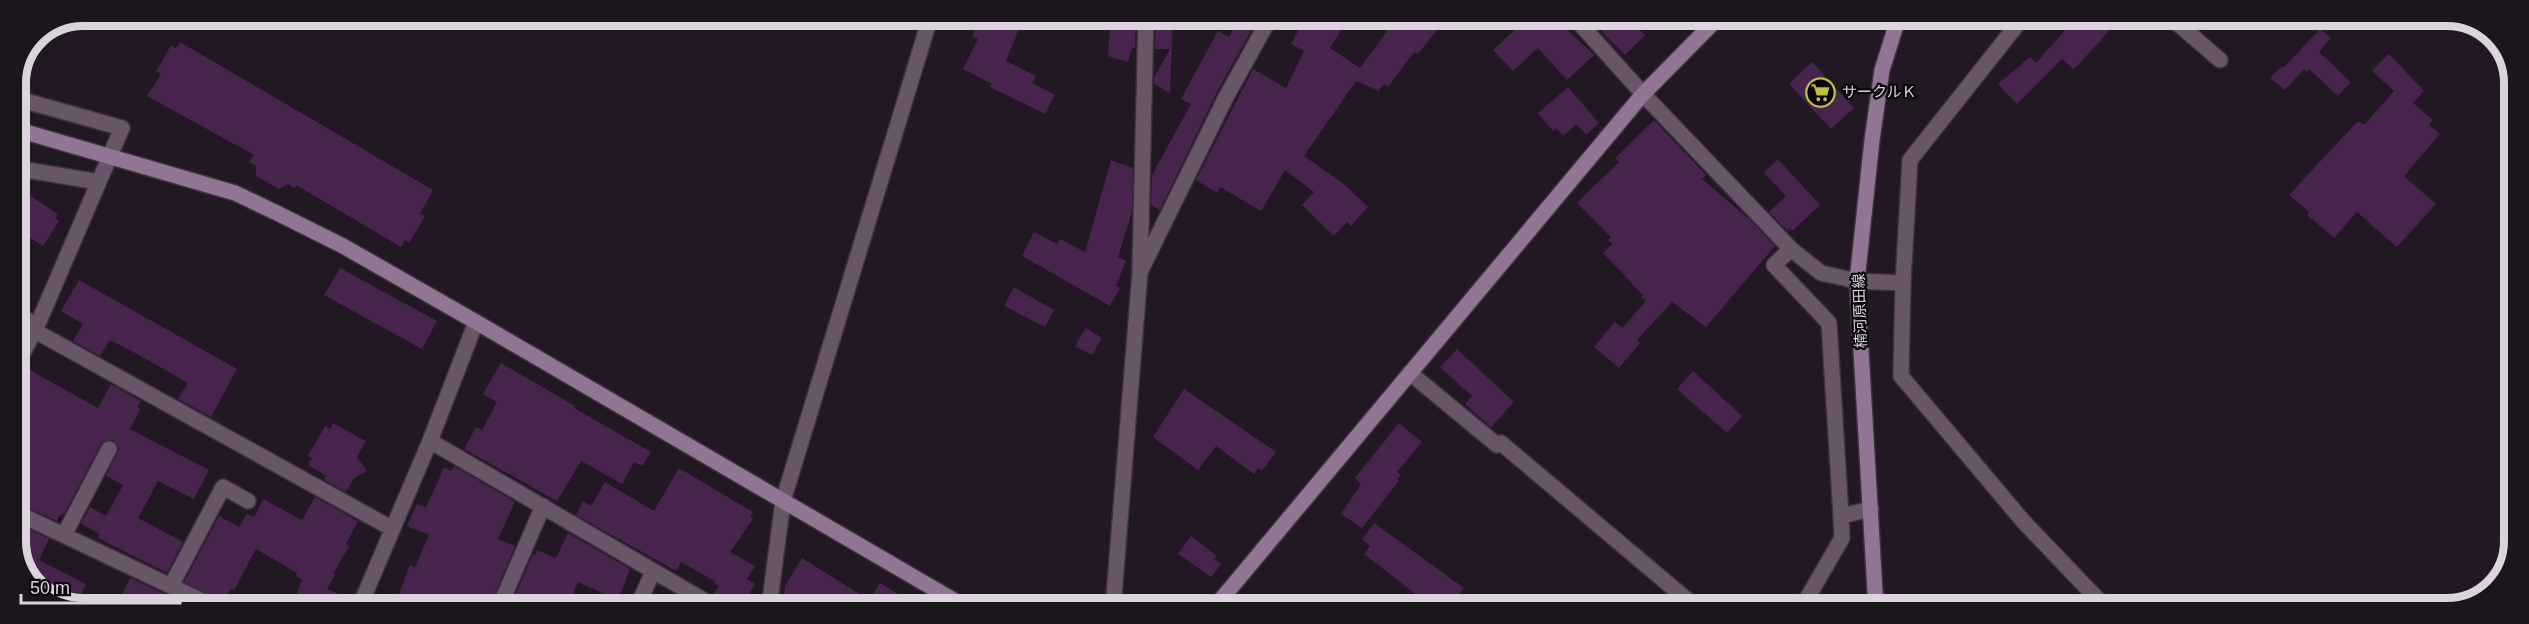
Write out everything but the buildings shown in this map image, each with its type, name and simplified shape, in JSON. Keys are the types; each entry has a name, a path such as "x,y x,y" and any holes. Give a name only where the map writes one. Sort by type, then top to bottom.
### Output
{"street":[{"path":"770,598 783,501 928,26"},
{"path":"1114,598 1140,272 1146,26"},
{"path":"1140,272 1226,97 1265,26"},
{"path":"1582,26 1643,94 1791,249 1821,273 1857,281 1903,283"},
{"path":"1223,598 1643,94 1710,26"},
{"name":"楠河原田線","path":"1875,598 1857,281 1882,70 1896,26"},
{"path":"2016,26 1910,160 1903,283 1901,376 2023,521 2096,598"},
{"path":"2181,26 2220,60"},
{"path":"26,102 122,128 26,348"},
{"path":"26,132 235,192 343,246 476,321 950,598"},
{"path":"26,170 99,182"},
{"path":"1791,249 1774,265 1829,323 1841,516 1842,538 1807,598"},
{"path":"26,321 392,528"},
{"path":"362,598 430,441 476,321"},
{"path":"1410,373 1497,445 1501,443 1532,467 1685,598"},
{"path":"430,441 700,598"},
{"path":"64,535 109,449"},
{"path":"171,586 223,487 248,501"},
{"path":"503,598 543,506"},
{"path":"1841,516 1871,509"},
{"path":"26,517 196,598"},
{"path":"641,598 653,571"}],"place":[{"name":"サークルＫ","path":"1821,92"}]}
